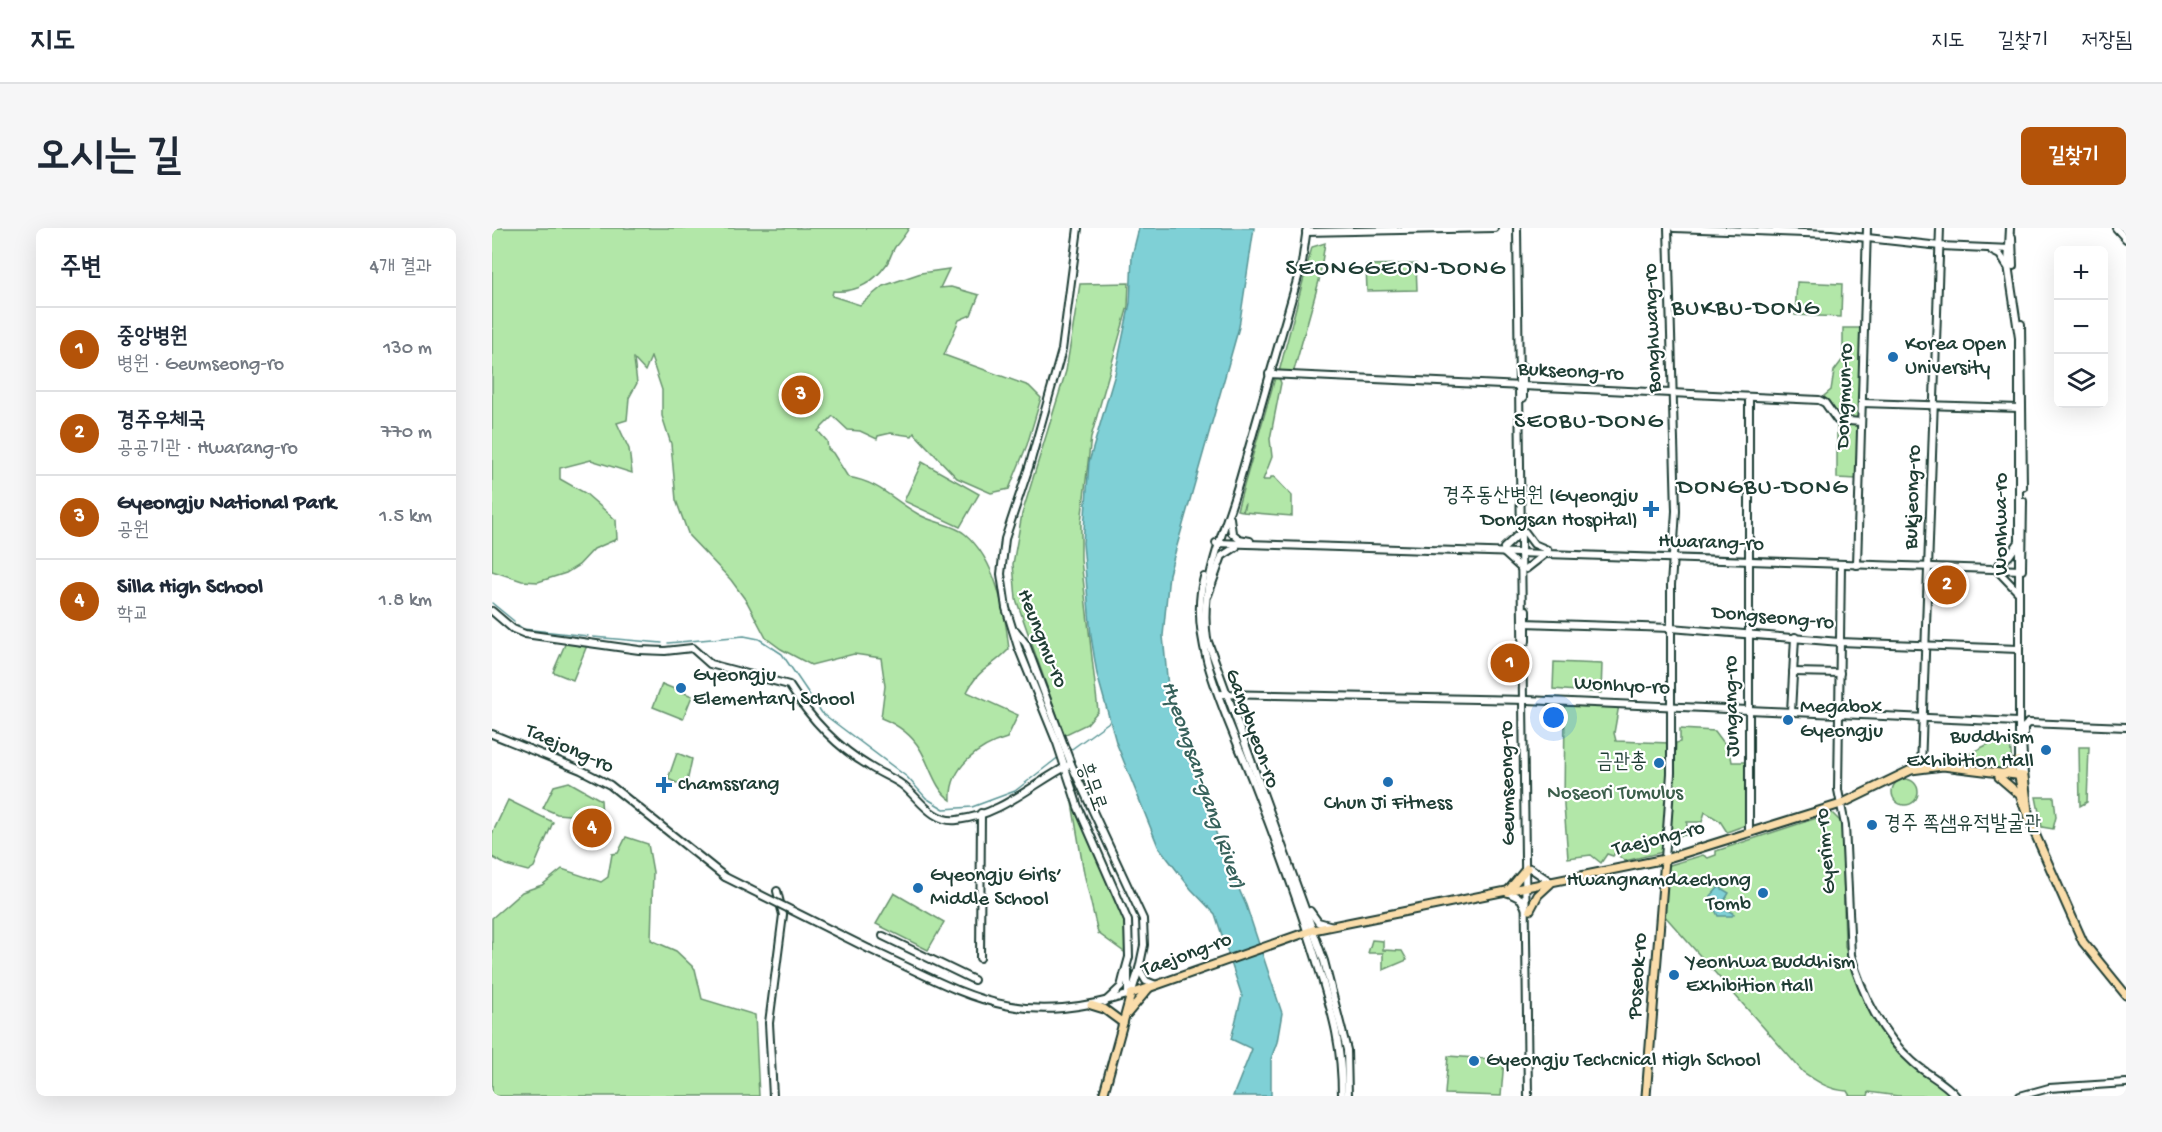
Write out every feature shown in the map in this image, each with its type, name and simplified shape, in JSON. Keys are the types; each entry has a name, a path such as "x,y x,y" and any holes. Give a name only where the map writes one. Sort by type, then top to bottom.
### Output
{"main road":[{"path":"2018,761 2012,770 1999,776 2020,795 2029,821"},
{"name":"Taejong-ro","path":"1130,995 1307,931 1665,859 1841,804 1903,774 1921,768 1940,767 2022,778"},
{"name":"Wonhwa-ro","path":"2022,778 2029,821 2083,942 2126,995"},
{"name":"Poseok-ro","path":"1646,1096 1665,859"},
{"path":"1507,892 1528,868"},
{"path":"1528,910 1538,895 1551,883"},
{"path":"1124,1019 1152,986"},
{"path":"1103,1096 1130,995"},
{"path":"1091,1005 1124,1019"}],"street":[{"name":"Heungmu-ro","path":"1078,228 1062,350 1003,549 1003,594 1014,628 1026,644 1068,765 1143,918 1144,945 1139,969"},
{"path":"1306,230 1494,228"},
{"path":"1519,228 1520,387"},
{"name":"Bonghwang-ro","path":"1665,859 1671,782 1671,628 1676,502 1668,228"},
{"path":"1674,228 1831,234 1867,240 2010,250"},
{"name":"Dongmun-ro","path":"1857,563 1867,228"},
{"name":"Bukjeong-ro","path":"1921,768 1940,228"},
{"path":"1992,250 2002,244 2011,228"},
{"name":"Wonhwa-ro","path":"2011,228 2009,269 2019,338 2018,650 2022,778"},
{"path":"2116,228 2126,239"},
{"name":"Gangbyeon-ro","path":"1202,615 1205,607 1206,586 1218,542 1302,263 1306,230"},
{"path":"1992,250 2000,255 2009,269"},
{"name":"Wonhwa-ro","path":"2010,250 2023,336 2018,761 2022,778"},
{"name":"Gangbyeon-ro","path":"1269,374 1229,514 1202,585 1202,615 1222,693 1307,931 1344,1051 1348,1096"},
{"name":"Bukseong-ro","path":"1269,374 1823,401 1837,420 1861,422"},
{"name":"Geumseong-ro","path":"1520,387 1523,532"},
{"name":"Geumseong-ro","path":"1520,387 1524,476 1530,1096"},
{"name":"Jungang-ro","path":"1749,398 1749,833"},
{"path":"1862,404 2019,408"},
{"path":"1229,514 1232,533 1252,543"},
{"path":"1523,532 1534,544 1549,552 1538,557 1524,569 1504,550 1523,532"},
{"name":"Hwarang-ro","path":"1218,542 1857,563"},
{"path":"2018,592 1997,568 2019,542"},
{"path":"1205,607 1213,576 1222,556 1231,548 1252,543"},
{"name":"Hwarang-ro","path":"1749,561 2020,568"},
{"name":"Gyerim-ro","path":"1841,564 1838,790 1845,825 1850,942 1857,974 1882,1027 1912,1062 1948,1086 1956,1096"},
{"path":"492,612 513,629 530,635 590,641 614,648 665,651 692,648 710,664 789,685 810,718 850,753 900,783 929,811 952,820 981,813 1016,800 1068,765"},
{"name":"Dongseong-ro","path":"1524,623 1671,628 1840,642 2018,650"},
{"path":"1791,711 1794,637"},
{"path":"1793,672 1840,673"},
{"name":"Gangbyeon-ro","path":"1222,693 1304,903 1307,931"},
{"name":"Wonhyo-ro","path":"1222,693 1525,700 1923,718 2019,720"},
{"path":"2019,720 2028,723 2126,727"},
{"path":"2022,751 2024,727 2028,723"},
{"name":"Taejong-ro","path":"492,734 581,770 610,785 725,877 961,992 995,1004 1040,1011 1091,1005 1130,995"},
{"name":"흥무로","path":"1068,765 1078,807 1128,921 1130,995"},
{"path":"980,958 981,813"},
{"path":"1528,868 1551,883"},
{"path":"773,1096 768,1054 769,1023 783,915 777,891"},
{"path":"1507,892 1521,899 1528,910"},
{"path":"1304,903 1318,922 1333,926"},
{"path":"883,936 974,981"},
{"name":"흥무로","path":"1105,1002 1121,987 1129,957"},
{"path":"1139,969 1142,976 1152,986"},
{"path":"1130,995 1139,969"},
{"name":"Gangbyeon-ro","path":"1342,1096 1344,1051"},
{"path":"2020,1096 2049,1088 2126,1083"}],"green space":[{"path":"492,228 909,228 887,263 875,277 856,288 833,291 832,296 860,305 883,286 921,273 949,269 940,288 951,287 979,295 971,315 959,320 944,355 1029,386 1041,398 1027,445 1009,489 991,493 957,478 914,433 912,436 891,433 878,436 877,439 860,431 848,430 833,416 818,431 827,441 828,449 848,477 877,487 924,517 965,534 984,558 997,587 1009,649 977,677 967,692 1018,715 1007,738 976,753 960,768 952,788 951,800 941,790 924,755 908,734 881,718 885,686 881,658 854,654 811,665 781,649 766,638 747,602 731,580 689,536 676,500 671,444 662,416 662,390 651,357 645,371 634,359 637,383 629,398 627,420 617,423 629,449 632,473 591,460 560,468 560,479 585,493 616,520 617,539 594,549 579,565 566,573 538,582 522,581 492,571"},
{"path":"1325,243 1319,281 1293,374 1279,372 1312,247"},
{"path":"1416,264 1417,290 1367,291 1366,265"},
{"path":"1797,282 1842,284 1841,317 1795,315"},
{"path":"1129,283 1128,306 1091,437 1081,523 1081,560 1098,711 1087,724 1064,735 1016,599 1013,564 1022,514 1066,371 1080,284"},
{"path":"1843,328 1861,328 1857,479 1837,478 1837,420 1824,396 1831,390 1834,371 1843,359"},
{"path":"1275,378 1279,378 1281,383 1270,439 1272,457 1263,480 1270,480 1274,477 1292,496 1292,516 1243,512 1245,503 1242,511 1237,510"},
{"path":"922,462 979,494 960,527 904,501"},
{"path":"566,642 588,643 573,680 553,672"},
{"path":"1554,662 1602,664 1601,693 1553,689"},
{"path":"662,684 692,696 683,719 653,707"},
{"name":"Noseori Tumulus","path":"1565,703 1619,705 1614,733 1616,741 1669,743 1663,852 1625,861 1615,853 1613,856 1607,854 1601,863 1591,855 1568,858 1564,805"},
{"path":"1680,729 1715,731 1730,751 1732,762 1746,762 1746,825 1727,832 1720,821 1705,812 1702,822 1687,822 1686,835 1670,837 1676,743 1680,742"},
{"path":"2000,738 2002,743 2010,742 2012,764 2004,770 1971,765 1969,754"},
{"path":"2079,747 2089,747 2087,802 2080,806"},
{"path":"677,753 692,759 686,787 668,779"},
{"path":"1905,779 1914,783 1918,792 1914,801 1905,805 1896,801 1892,792 1896,783"},
{"path":"569,782 601,800 602,818 557,814 543,808 554,786"},
{"path":"1071,797 1126,921 1127,954 1098,933 1084,873"},
{"path":"2036,797 2054,797 2056,817 2053,829 2042,827"},
{"path":"508,800 553,822 534,867 528,871 506,865 492,857 492,834"},
{"path":"1832,813 1842,823 1845,946 1856,981 1893,1048 1952,1096 1898,1096 1869,1092 1868,1096 1850,1096 1847,1091 1829,1087 1814,1079 1803,1072 1664,915 1667,869 1670,865 1703,855 1708,858 1716,855 1716,851"},
{"path":"626,837 648,844 653,872 651,940 676,951 695,969 702,999 755,1015 759,1096 492,1096 492,918 522,892 542,885 562,869 601,882 608,877 612,854 618,853"},
{"path":"894,893 944,922 928,950 876,924"},
{"path":"1372,940 1383,941 1383,950 1402,951 1407,960 1383,970 1383,953 1368,953"},
{"path":"1448,1056 1504,1060 1501,1096 1445,1094"}],"water":[{"path":"1139,228 1254,228 1239,327 1169,574 1163,636 1168,687 1222,851 1246,905 1282,1013 1277,1042 1271,1059 1271,1096 1233,1096 1252,1049 1231,1039 1242,996 1215,914 1191,889 1158,846 1116,742 1097,674 1091,636 1083,543 1089,462 1115,374 1130,303 1132,256"},
{"path":"1719,887 1729,893 1721,906 1734,914 1732,916 1718,916 1709,898"}],"waterway":[{"path":"492,603 514,621"},
{"path":"518,625 523,629 588,636"},
{"path":"668,643 744,636 759,639 782,654 822,713 907,777 926,798 944,809 972,807 1015,791 1060,756"},
{"path":"593,637 662,643"},
{"path":"1069,751 1109,722"}],"place":[{"name":"Korea Open University","path":"1893,357"},
{"name":"Gyeongju National Park","path":"801,395"},
{"name":"경주동산병원 (Gyeongju Dongsan Hospital)","path":"1651,509"},
{"name":"경주우체국","path":"1947,585"},
{"name":"중앙병원","path":"1510,663"},
{"name":"Gyeongju Elementary School","path":"681,688"},
{"name":"Megabox Gyeongju","path":"1788,720"},
{"name":"Buddhism Exhibition Hall","path":"2046,750"},
{"name":"금관총","path":"1659,763"},
{"name":"Chun Ji Fitness","path":"1388,782"},
{"name":"chamssrang","path":"664,785"},
{"name":"경주 쪽샘유적발굴관","path":"1872,825"},
{"name":"Silla High School","path":"592,828"},
{"name":"Gyeongju Girls’ Middle School","path":"918,888"},
{"name":"Hwangnamdaechong Tomb","path":"1763,893"},
{"name":"Yeonhwa Buddhism Exhibition Hall","path":"1674,975"},
{"name":"Gyeongju Techcnical High School","path":"1474,1061"}],"district":[{"name":"SEONGGEON-DONG","path":"1396,269"},
{"name":"BUKBU-DONG","path":"1746,309"},
{"name":"SEOBU-DONG","path":"1589,422"},
{"name":"DONGBU-DONG","path":"1763,488"}],"water label":[{"name":"Hyeongsan-gang (River)","path":"1202,785"}]}
